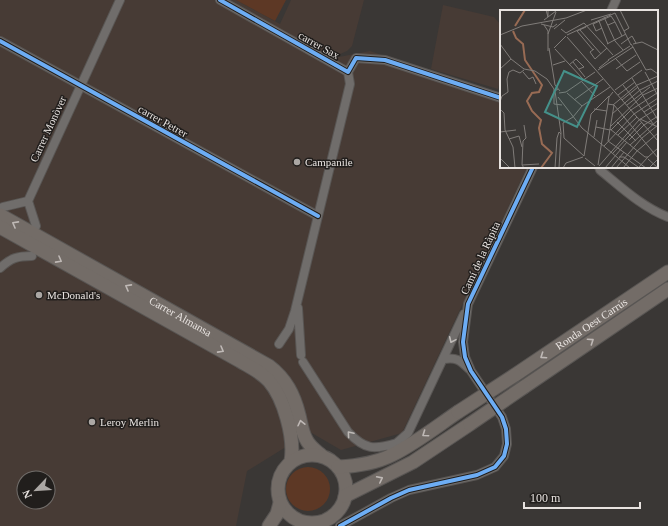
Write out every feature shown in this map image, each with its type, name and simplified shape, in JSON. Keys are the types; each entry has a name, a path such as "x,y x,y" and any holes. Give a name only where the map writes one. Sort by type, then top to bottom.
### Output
{"main road":[{"name":"Carrer Almansa","path":"2,211 268,366 284,381 297,407 305,439 320,455"},
{"name":"Carrer Almansa","path":"0,227 261,374 273,386 283,406 290,431 293,452 291,461"},
{"name":"Ronda Oest Carrús","path":"365,463 392,455 417,440 668,272"},
{"name":"Ronda Oest Carrús","path":"345,496 413,462 668,289"},
{"path":"247,376 261,374"},
{"path":"338,467 365,463 394,446"},
{"path":"305,455 320,455 330,460 338,467 344,476 346,486 345,496 342,506 335,514 326,520 302,524 286,512 280,503 277,494 277,484 284,467 291,461 305,455"},
{"path":"269,526 277,514 280,503"}],"street":[{"name":"Carrer Monòver","path":"28,201 120,0"},
{"name":"carrer Sax","path":"220,0 348,72 356,58 385,60 500,98"},
{"path":"611,10 616,0"},
{"name":"carrer Petrer","path":"0,41 318,216"},
{"path":"279,344 289,329 297,303 350,84 348,72"},
{"name":"Camí de la Ràpita","path":"340,526 391,498 409,490 477,475 495,467 504,456 507,444 506,430 502,417 471,371 465,356 463,342 468,304 533,168"},
{"path":"599,168 635,198 657,213 668,217"},
{"path":"2,211 28,201 36,226"},
{"path":"0,268 9,260 18,256 32,256"},
{"path":"297,303 302,359 348,432 357,441 369,447 383,448 394,446 408,433 444,359 468,304"},
{"path":"444,359 454,358 462,362 471,371"}],"shaded area":[{"path":"0,0 236,0 280,24 291,0 364,0 352,46 347,51 340,54 334,54 339,57 370,51 500,95 500,168 527,168 402,433 341,450 310,432 247,471 236,526 0,526"},
{"path":"236,0 286,0 275,21"},
{"path":"443,5 494,17 500,24 500,81 498,89 431,69"},
{"path":"304,467 312,467 324,473 330,485 330,493 324,505 312,511 304,511 292,505 286,493 286,485 292,473"}],"cycle path":[{"path":"220,0 348,72 356,58 385,60 500,98"},
{"path":"0,41 318,216"},
{"path":"340,526 391,498 409,490 477,475 495,467 504,456 507,444 506,429 502,417 471,371 465,357 463,342 468,304 533,168"}],"place":[{"name":"Campanile","path":"297,162"},
{"name":"McDonald's","path":"39,295"},
{"name":"Leroy Merlin","path":"92,422"}]}
